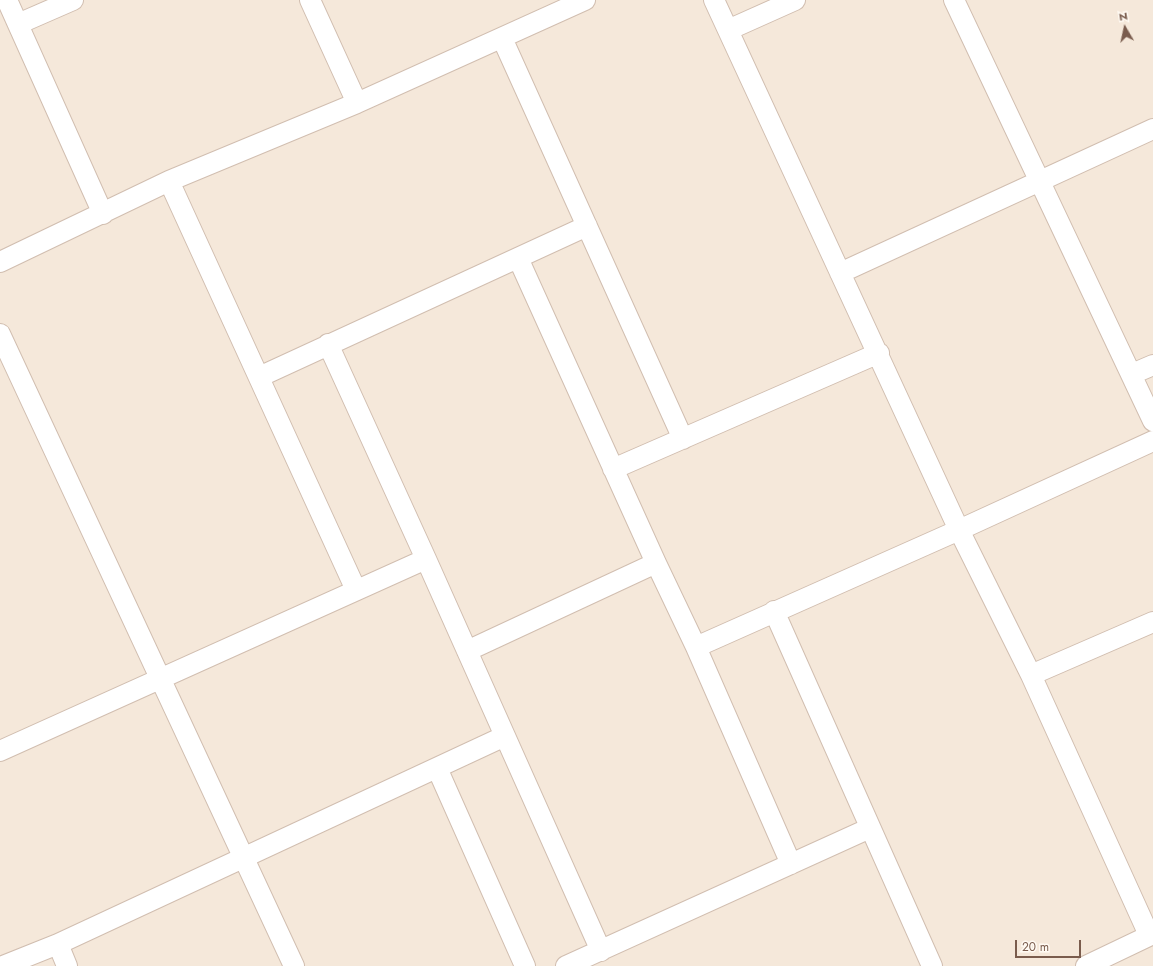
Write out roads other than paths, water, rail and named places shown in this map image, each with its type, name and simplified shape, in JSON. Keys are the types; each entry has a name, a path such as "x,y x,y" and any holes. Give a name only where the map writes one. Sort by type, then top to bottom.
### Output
{"street":[{"path":"7,0 103,214"},
{"path":"18,24 73,0"},
{"path":"310,0 357,103"},
{"path":"0,262 103,214 169,181 357,103 585,0"},
{"path":"714,0 840,273 879,353 959,530 1031,675 1151,934 1086,966"},
{"path":"728,30 795,0"},
{"path":"956,1 1153,421"},
{"path":"502,38 683,438"},
{"path":"840,273 1153,129"},
{"path":"169,181 356,590"},
{"path":"259,377 587,226"},
{"path":"518,258 656,563 696,647 791,864"},
{"path":"0,334 294,966"},
{"path":"328,344 426,558 466,651 601,951"},
{"path":"613,469 879,353"},
{"path":"1132,374 1153,365"},
{"path":"696,647 959,530 1153,441"},
{"path":"0,751 426,558"},
{"path":"466,651 656,563"},
{"path":"774,611 932,966"},
{"path":"1031,675 1153,622"},
{"path":"3,966 58,944 505,736"},
{"path":"437,768 525,966"},
{"path":"566,966 870,828"},
{"path":"58,944 67,966"}]}
